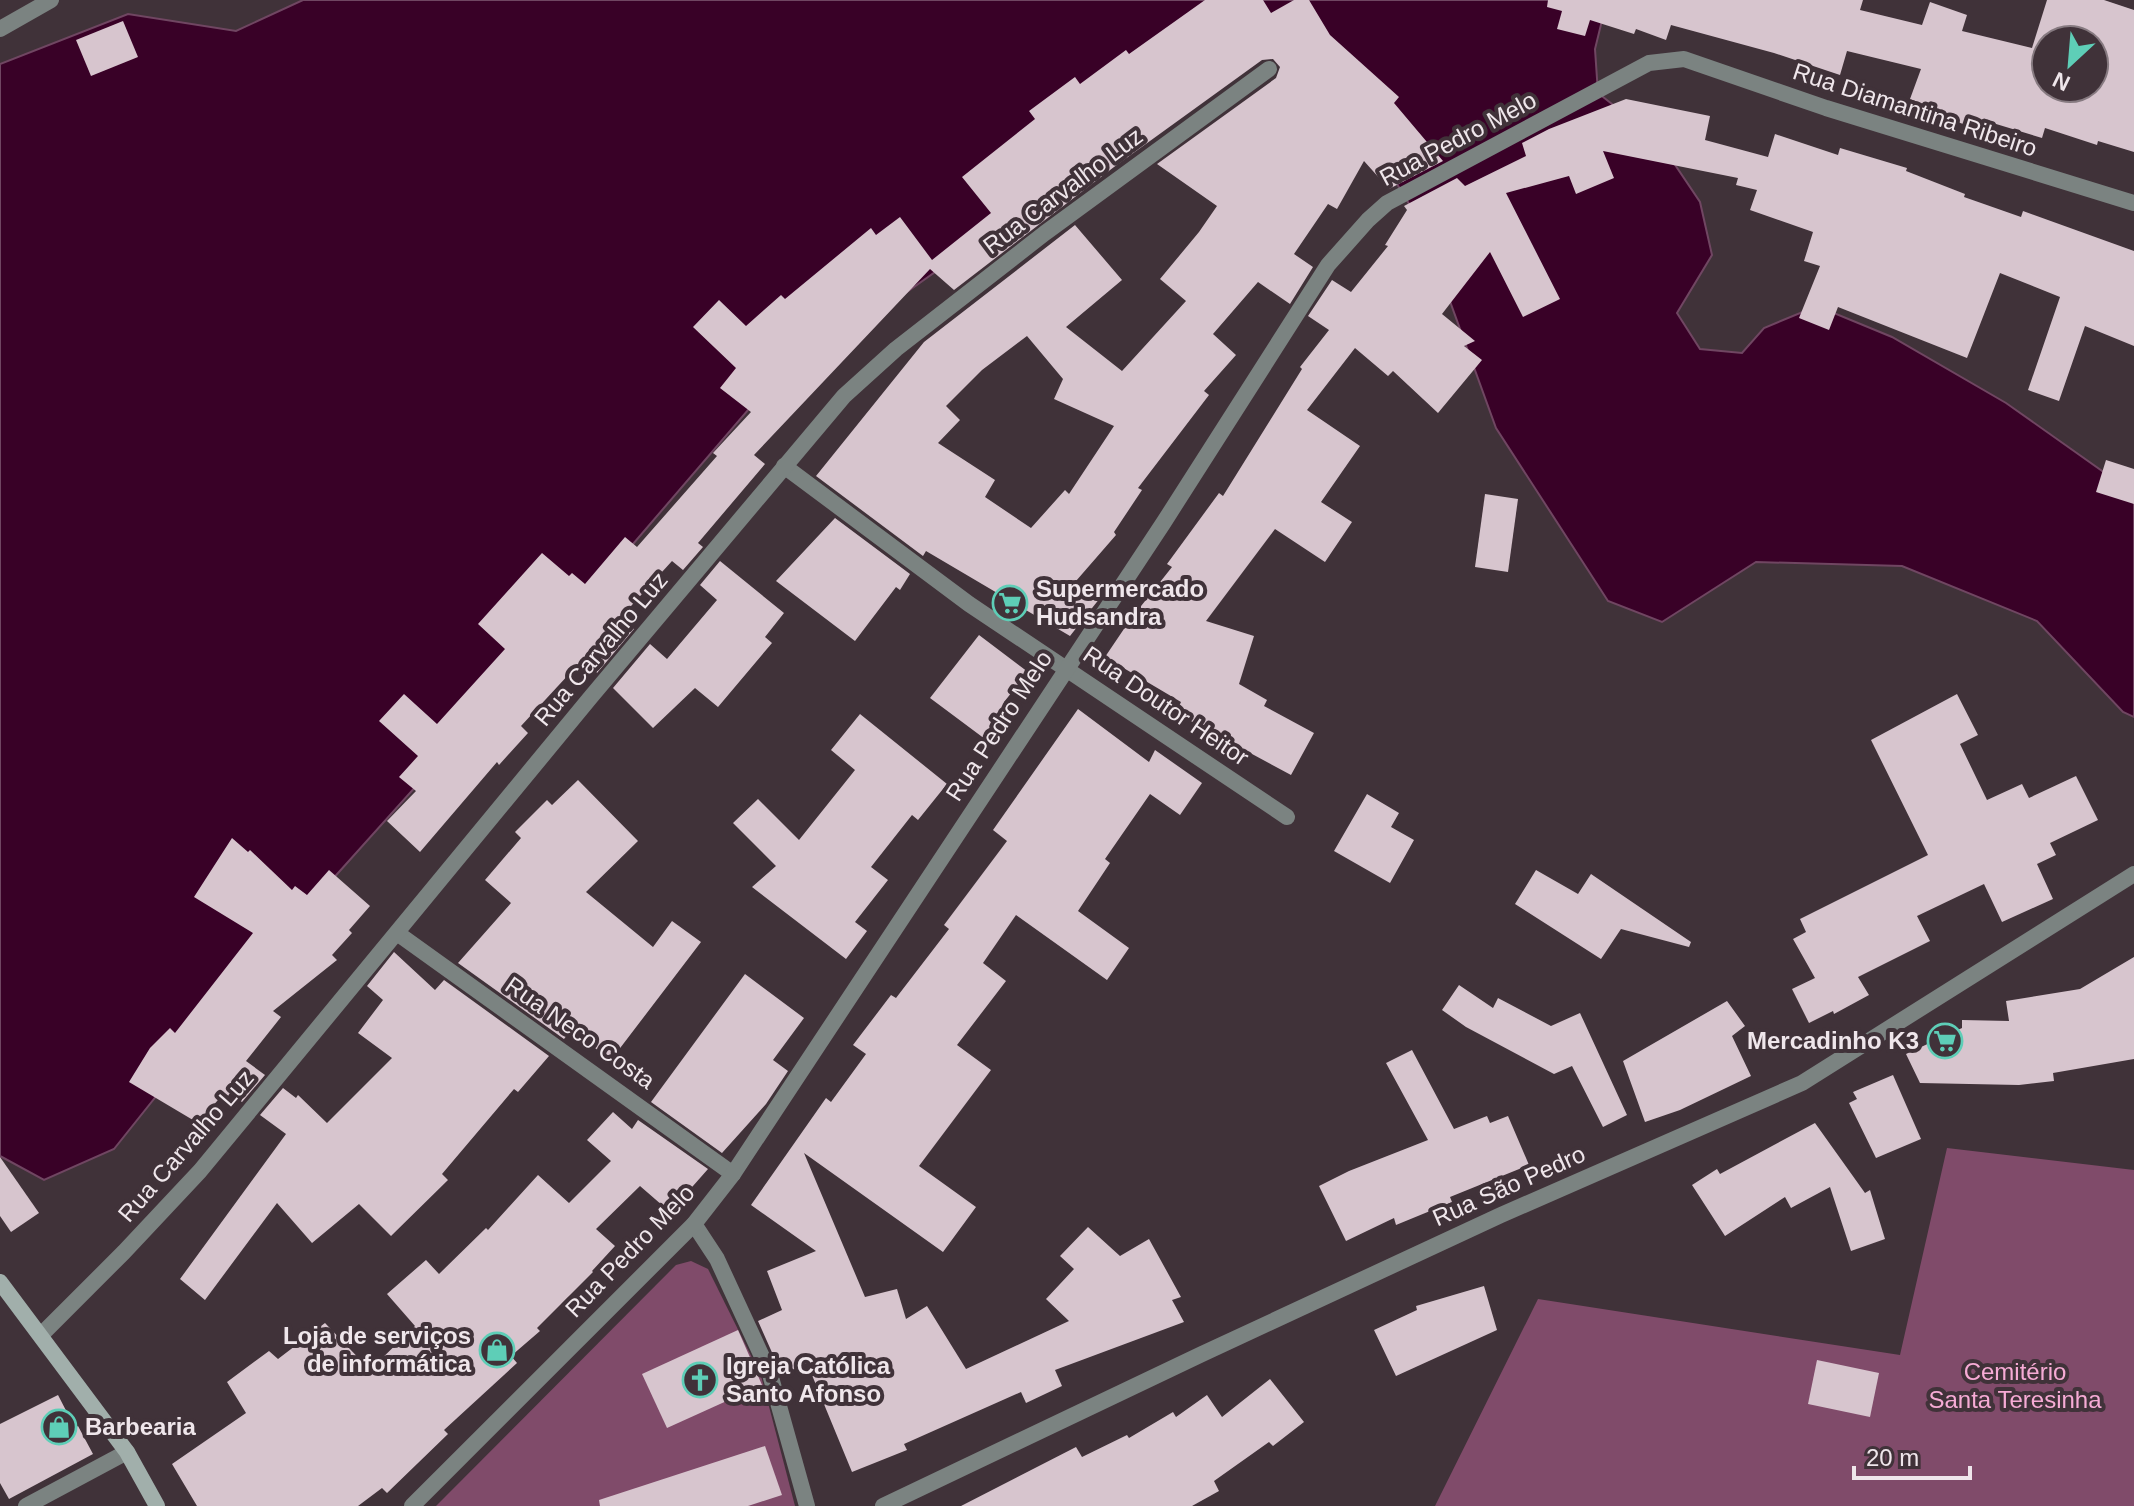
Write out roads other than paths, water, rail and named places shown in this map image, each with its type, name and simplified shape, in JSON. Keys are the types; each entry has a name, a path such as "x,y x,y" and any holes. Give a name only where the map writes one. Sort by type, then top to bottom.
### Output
{"main road":[{"path":"0,1282 127,1452 157,1506"}],"street":[{"path":"0,29 48,2"},
{"name":"Rua Diamantina Ribeiro","path":"1684,59 1841,113 2134,203"},
{"name":"Rua Pedro Melo","path":"412,1506 694,1224 733,1174 1164,522 1328,265 1387,203 1649,63 1684,59"},
{"name":"Rua Carvalho Luz","path":"41,1335 200,1171 844,396 896,349 1045,233 1269,69"},
{"name":"Rua Doutor Heitor","path":"784,466 969,604 1287,817"},
{"name":"Rua São Pedro","path":"883,1506 1501,1215 1802,1083 2134,874"},
{"name":"Rua Neco Costa","path":"397,933 733,1174"},
{"path":"694,1224 717,1259 770,1374 807,1506"},
{"path":"26,1506 127,1452"}],"place":[{"name":"Supermercado Hudsandra","path":"1010,603"},
{"name":"Mercadinho K3","path":"1945,1041"},
{"name":"Loja de serviços de informática","path":"497,1350"},
{"name":"Igreja Católica Santo Afonso","path":"700,1380"},
{"name":"Barbearia","path":"59,1427"}],"park label":[{"name":"Cemitério Santa Teresinha","path":"2015,1386"}]}
